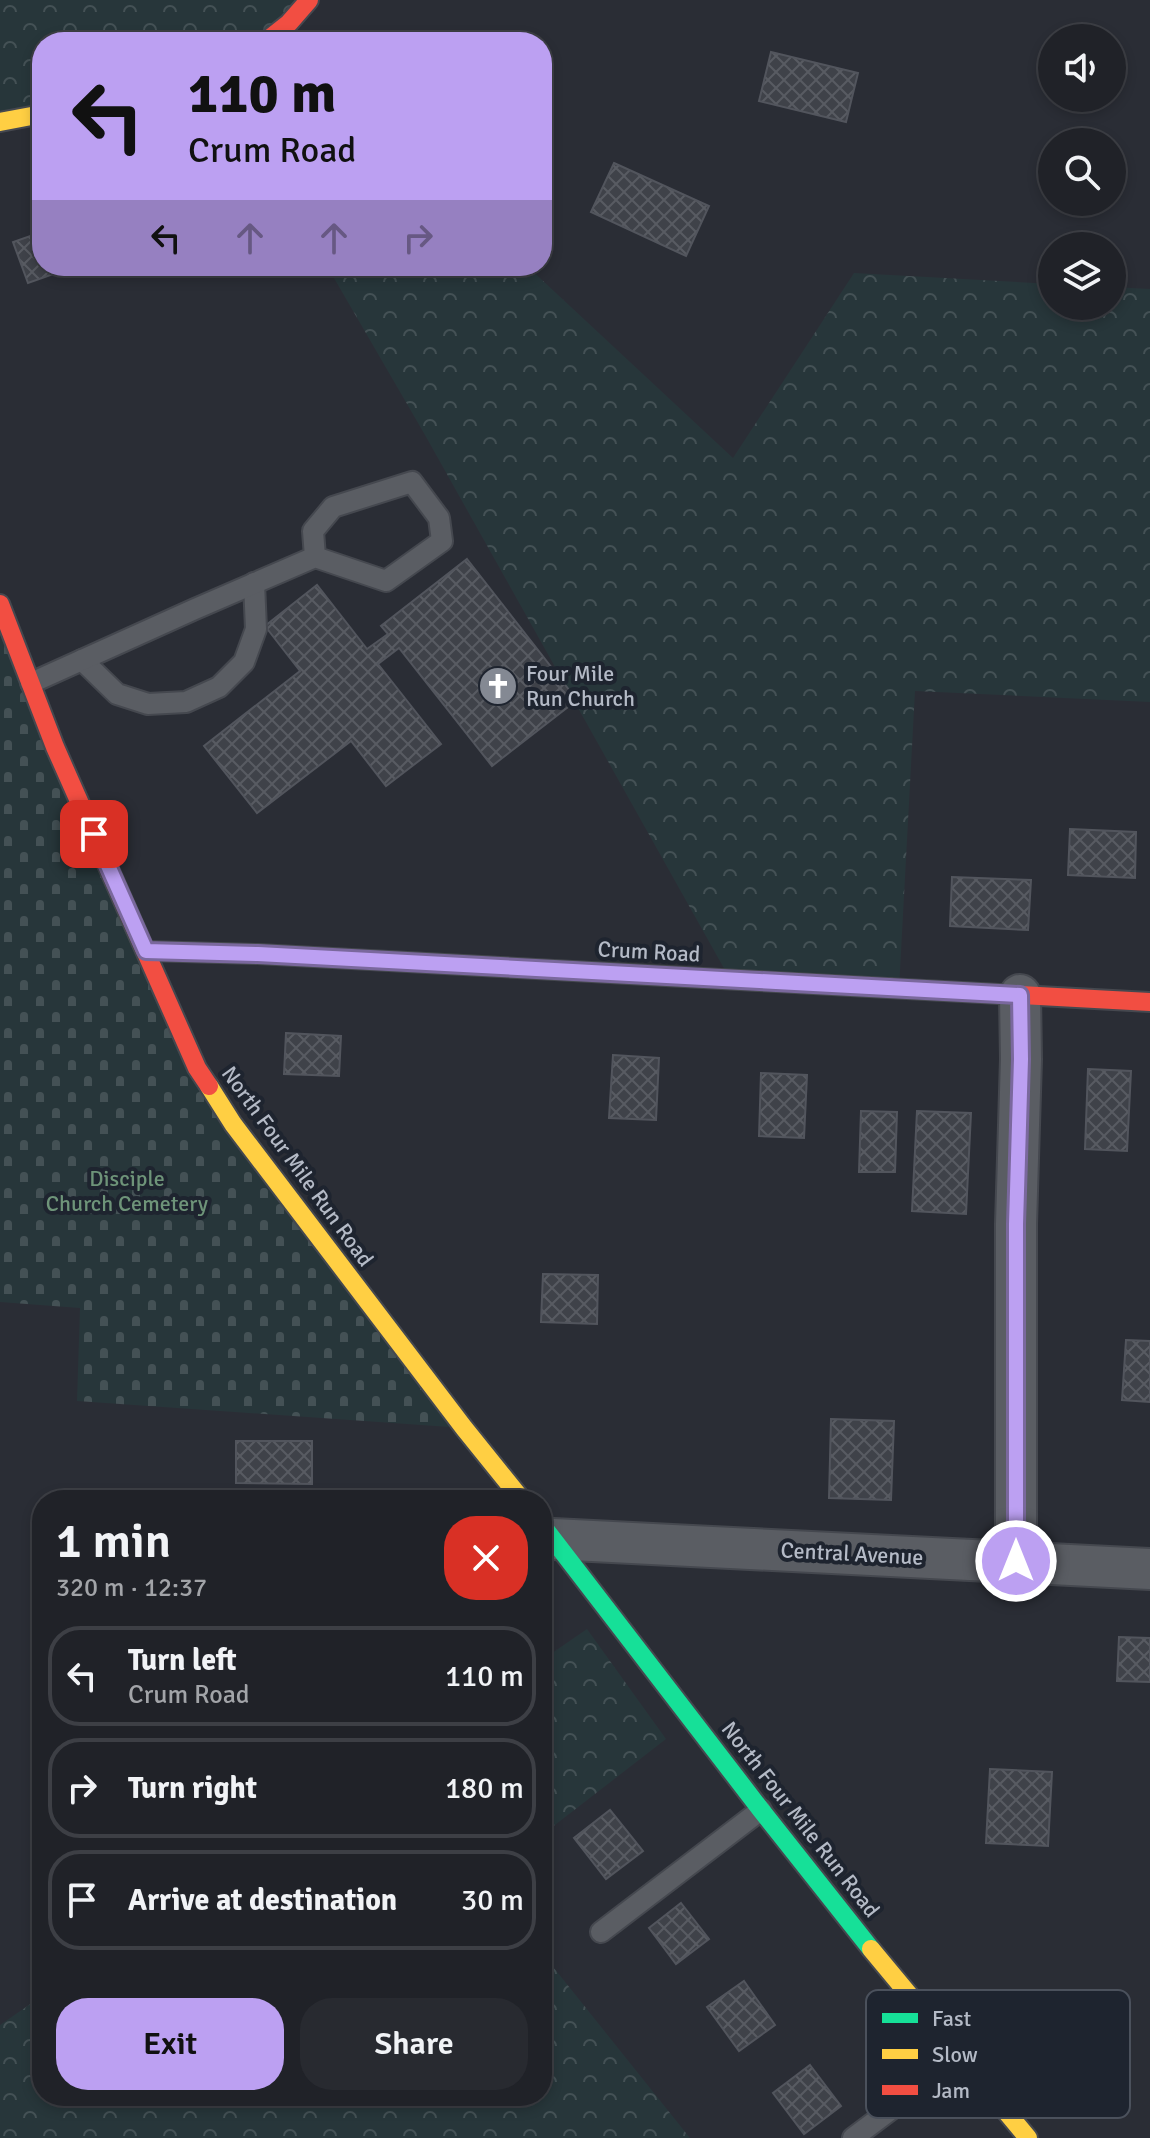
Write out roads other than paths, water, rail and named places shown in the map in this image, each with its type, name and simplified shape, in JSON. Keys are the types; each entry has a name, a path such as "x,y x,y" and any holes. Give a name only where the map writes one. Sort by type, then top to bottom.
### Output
{"street":[{"path":"280,32 309,0"},
{"path":"0,122 32,116"},
{"name":"North Four Mile Run Road","path":"0,604 55,747 197,1068 233,1124 514,1490"},
{"name":"Crum Road","path":"146,951 258,954 1150,1002"},
{"path":"1016,1561 1020,995"},
{"name":"Central Avenue","path":"552,1532 1150,1569"},
{"name":"North Four Mile Run Road","path":"552,1537 761,1810 907,1990"},
{"name":"North Four Mile Run Road","path":"1011,2118 1028,2138"},
{"path":"1028,2138 1037,2138"}],"lane":[{"path":"31,683 315,557 386,581 442,541 439,518 412,482 346,502 333,507 313,531 315,557"},
{"path":"82,660 117,694 148,704 186,702 219,687 244,662 256,629 254,583"},
{"path":"601,1932 761,1810"},
{"path":"853,2138 880,2118"}],"place":[{"name":"Four Mile Run Church","path":"498,686"}],"park label":[{"name":"Disciple Church Cemetery","path":"127,1190"}]}
